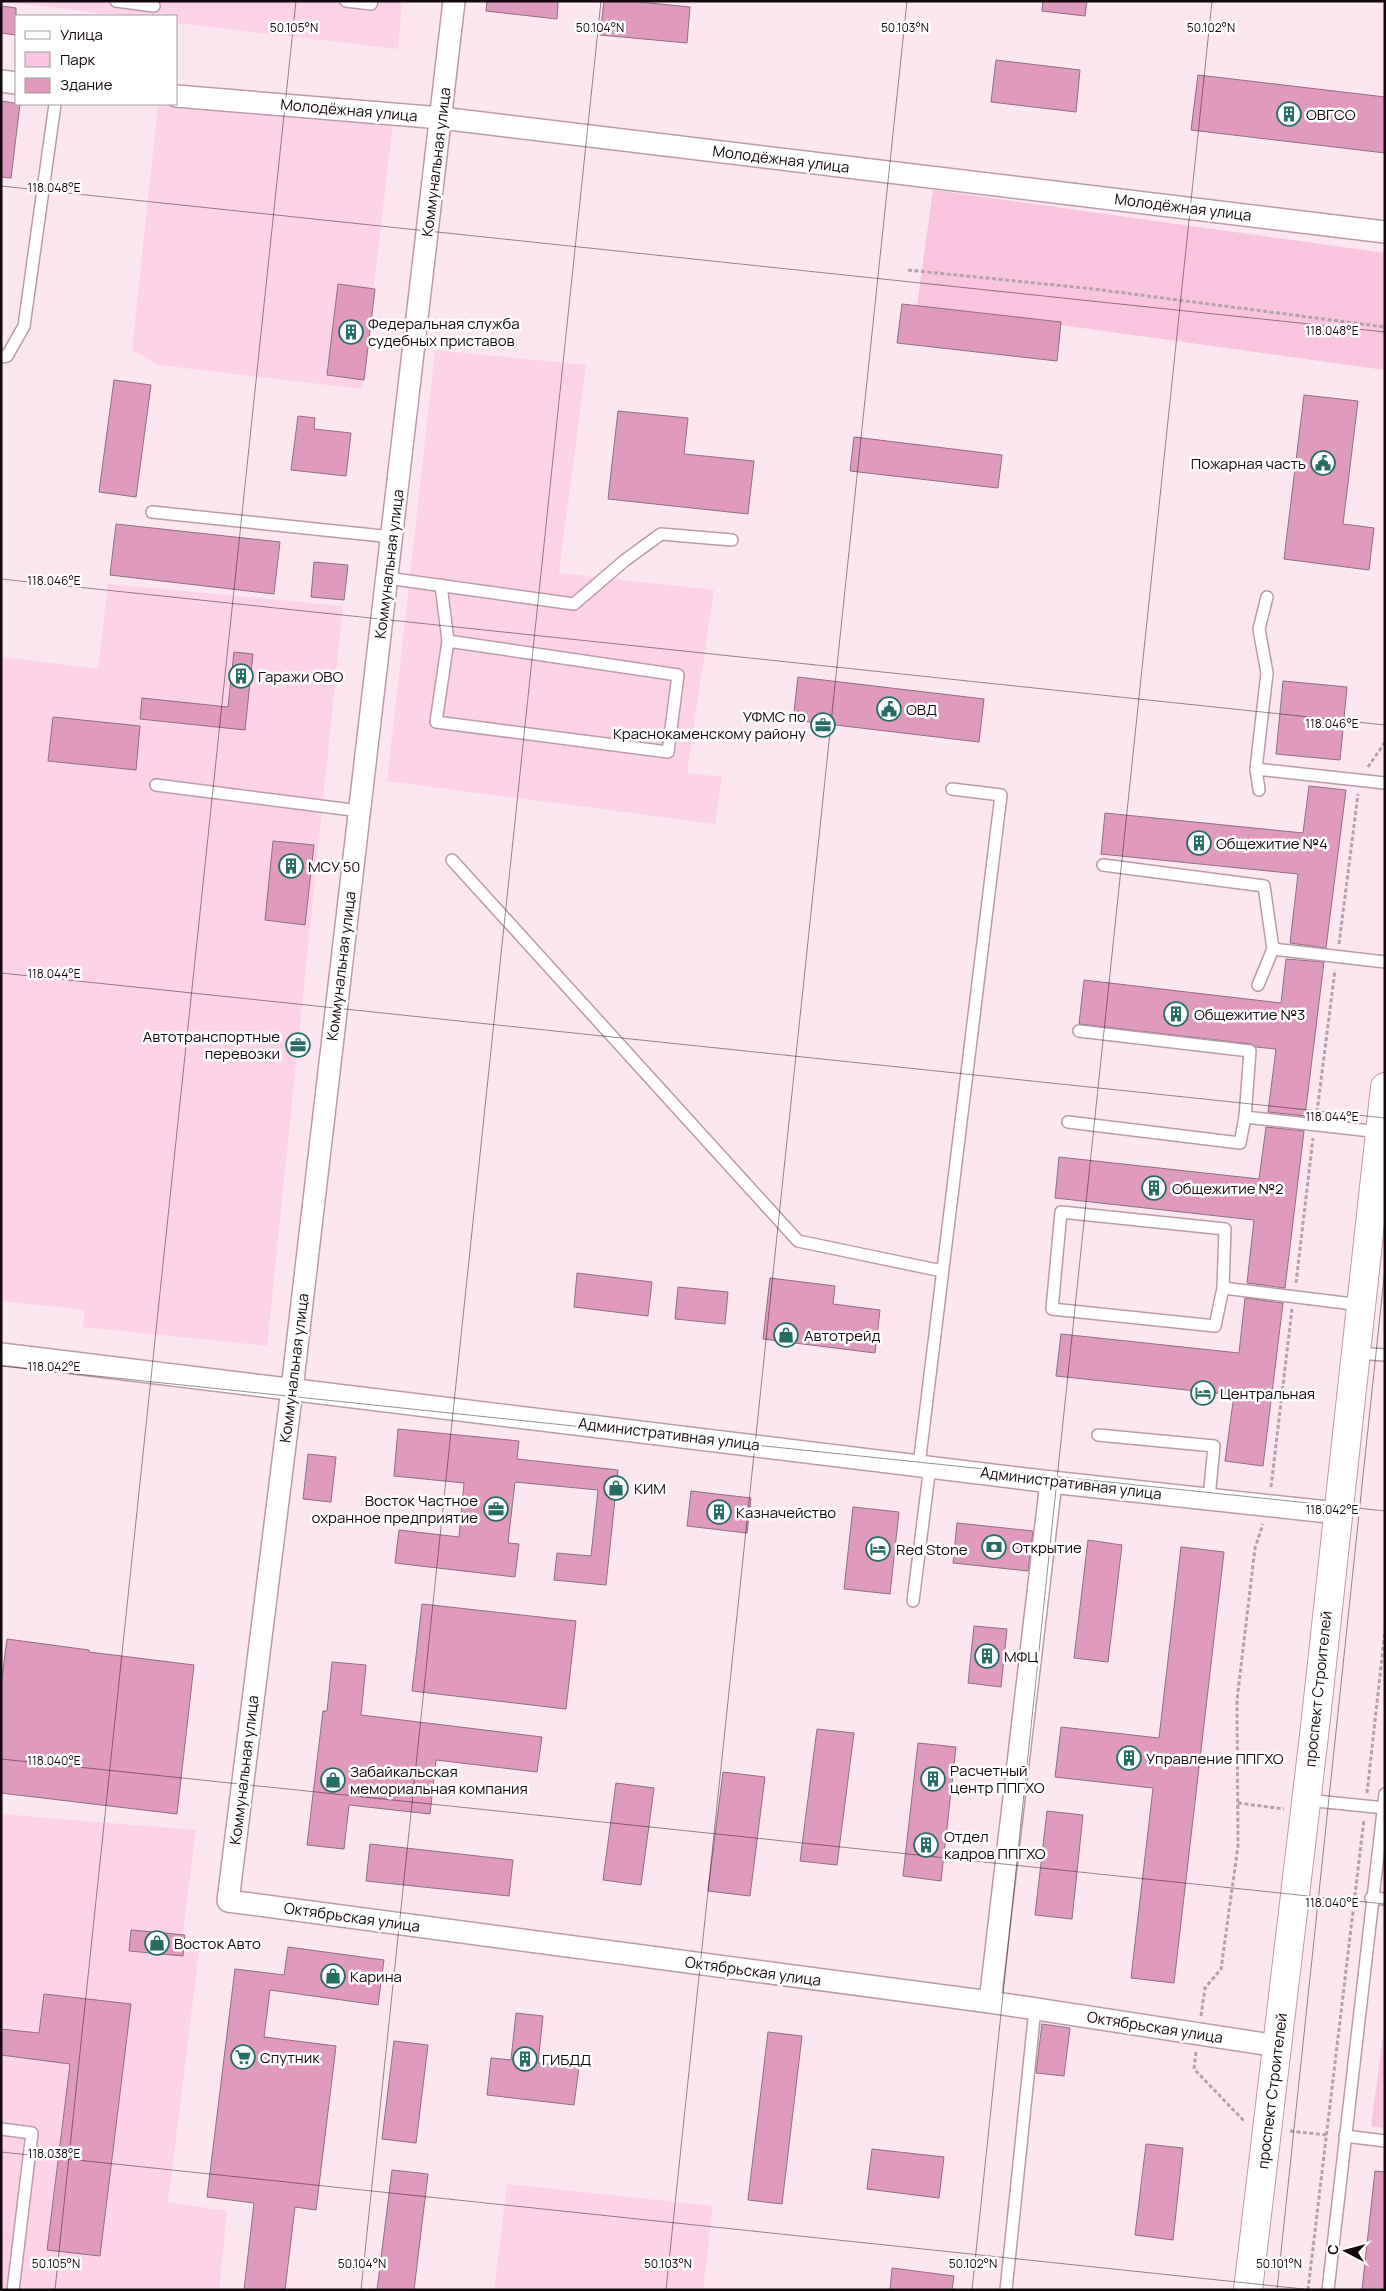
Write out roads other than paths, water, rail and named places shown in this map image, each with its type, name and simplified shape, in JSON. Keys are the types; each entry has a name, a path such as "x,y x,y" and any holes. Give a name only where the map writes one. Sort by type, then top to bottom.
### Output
{"street":[{"name":"Коммунальная улица","path":"228,1901 292,1389 454,1"},
{"path":"1,81 15,82"},
{"name":"Молодёжная улица","path":"178,96 441,118 1385,232"},
{"name":"проспект Строителей","path":"1248,2290 1278,2046 1337,1513 1357,1353 1385,1087"},
{"name":"Административная улица","path":"1,1354 925,1465 1051,1482 1270,1504 1337,1513"},
{"path":"990,2002 1051,1482"},
{"name":"Октябрьская улица","path":"228,1901 990,2002 1278,2046"}],"lane":[{"path":"116,1 154,8"},
{"path":"346,1 371,4 372,1"},
{"path":"1,357 7,356 24,326 55,105"},
{"path":"152,512 392,537"},
{"path":"387,578 574,604 624,561 661,534 732,540"},
{"path":"441,585 448,641 436,722 668,752 678,675 448,641"},
{"path":"1259,790 1256,769 1267,673 1259,629 1267,597"},
{"path":"1256,769 1385,783"},
{"path":"156,785 360,811"},
{"path":"913,1601 942,1272 1001,795 952,790"},
{"path":"452,860 798,1241 942,1272"},
{"path":"1103,866 1264,886 1273,949 1258,985"},
{"path":"1273,949 1385,962"},
{"path":"1068,1122 1240,1143 1245,1117 1250,1050 1079,1031"},
{"path":"1245,1117 1380,1132"},
{"path":"1061,1212 1225,1229 1223,1288 1215,1326 1052,1309 1061,1212"},
{"path":"1223,1288 1361,1305"},
{"path":"1357,1353 1385,1355"},
{"path":"1098,1435 1214,1446 1209,1498"},
{"path":"1328,2290 1371,1898 1385,1794"},
{"path":"1306,1800 1384,1808"},
{"path":"1371,1898 1385,1899"},
{"path":"1006,2290 1035,2009"},
{"path":"1,2129 32,2133 13,2290"},
{"path":"1345,2136 1385,2141"}],"place":[{"name":"ОВГСО","path":"1289,114"},
{"name":"Федеральная служба судебных приставов","path":"351,332"},
{"name":"Пожарная часть","path":"1323,463"},
{"name":"Гаражи ОВО","path":"241,676"},
{"name":"ОВД","path":"889,709"},
{"name":"УФМС по Краснокаменскому району","path":"823,725"},
{"name":"Общежитие №4","path":"1199,843"},
{"name":"МСУ 50","path":"291,866"},
{"name":"Общежитие №3","path":"1176,1014"},
{"name":"Автотранспортные перевозки","path":"298,1045"},
{"name":"Общежитие №2","path":"1154,1188"},
{"name":"Автотрейд","path":"786,1335"},
{"name":"Центральная","path":"1203,1393"},
{"name":"КИМ","path":"616,1488"},
{"name":"Восток Частное охранное предприятие","path":"496,1509"},
{"name":"Казначейство","path":"719,1512"},
{"name":"Открытие","path":"994,1547"},
{"name":"Red Stone","path":"878,1549"},
{"name":"МФЦ","path":"987,1656"},
{"name":"Управление ППГХО","path":"1129,1758"},
{"name":"Расчетный центр ППГХО","path":"933,1779"},
{"name":"Забайкальская мемориальная компания","path":"333,1780"},
{"name":"Отдел кадров ППГХО","path":"926,1845"},
{"name":"Восток Авто","path":"157,1943"},
{"name":"Карина","path":"333,1976"},
{"name":"Спутник","path":"243,2057"},
{"name":"ГИБДД","path":"525,2059"}]}
